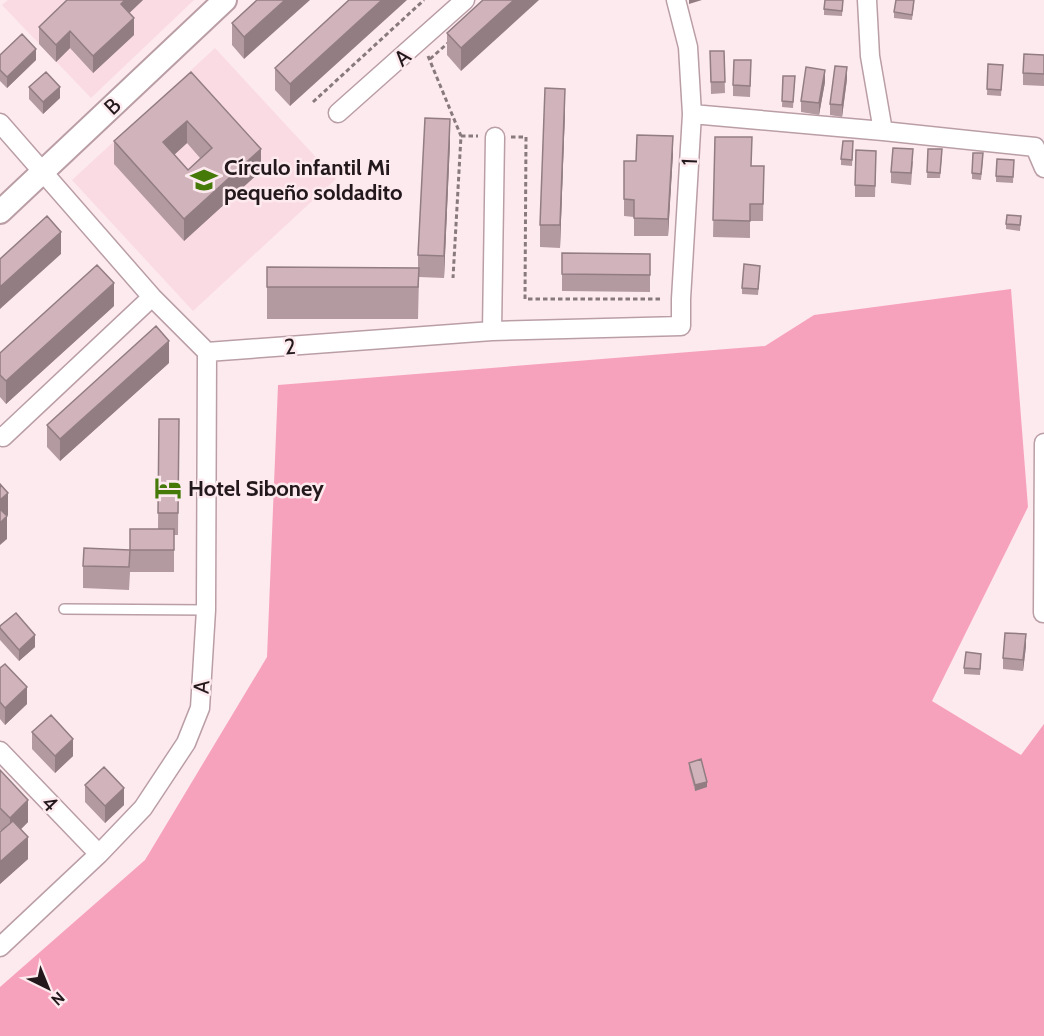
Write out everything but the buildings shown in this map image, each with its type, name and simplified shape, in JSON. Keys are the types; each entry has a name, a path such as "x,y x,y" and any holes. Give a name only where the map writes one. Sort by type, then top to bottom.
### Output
{"street":[{"name":"B","path":"0,212 225,0"},
{"name":"A","path":"338,113 465,0"},
{"name":"1","path":"676,0 688,47 692,114 681,326"},
{"path":"867,0 870,56 883,130"},
{"path":"692,114 1040,146 1044,168"},
{"path":"0,123 152,297 207,352"},
{"path":"492,331 495,137"},
{"path":"2,437 152,297"},
{"name":"2","path":"207,352 492,331 681,326"},
{"name":"A","path":"0,947 99,854 143,808 186,743 200,708 206,610 207,352"},
{"path":"1042,613 1044,443"},
{"name":"4","path":"0,751 99,854"}],"lane":[{"path":"64,609 206,610"}],"path":[{"path":"313,102 424,0"},
{"path":"430,59 454,37"},
{"path":"421,41 461,136 453,278"},
{"path":"461,136 526,137 525,299 681,299"}],"shaded area":[{"path":"8,0 194,0 91,98 2,5"},
{"name":"Círculo infantil Mi pequeño soldadito","path":"215,48 336,179 193,311 72,180"},
{"path":"1011,289 1028,507 932,701 1021,755 1044,724 1044,1036 0,1036 0,987 145,860 267,657 278,385 765,346 814,315"}],"place":[{"name":"Círculo infantil Mi pequeño soldadito","path":"204,180"},
{"name":"Hotel Siboney","path":"168,488"}]}
